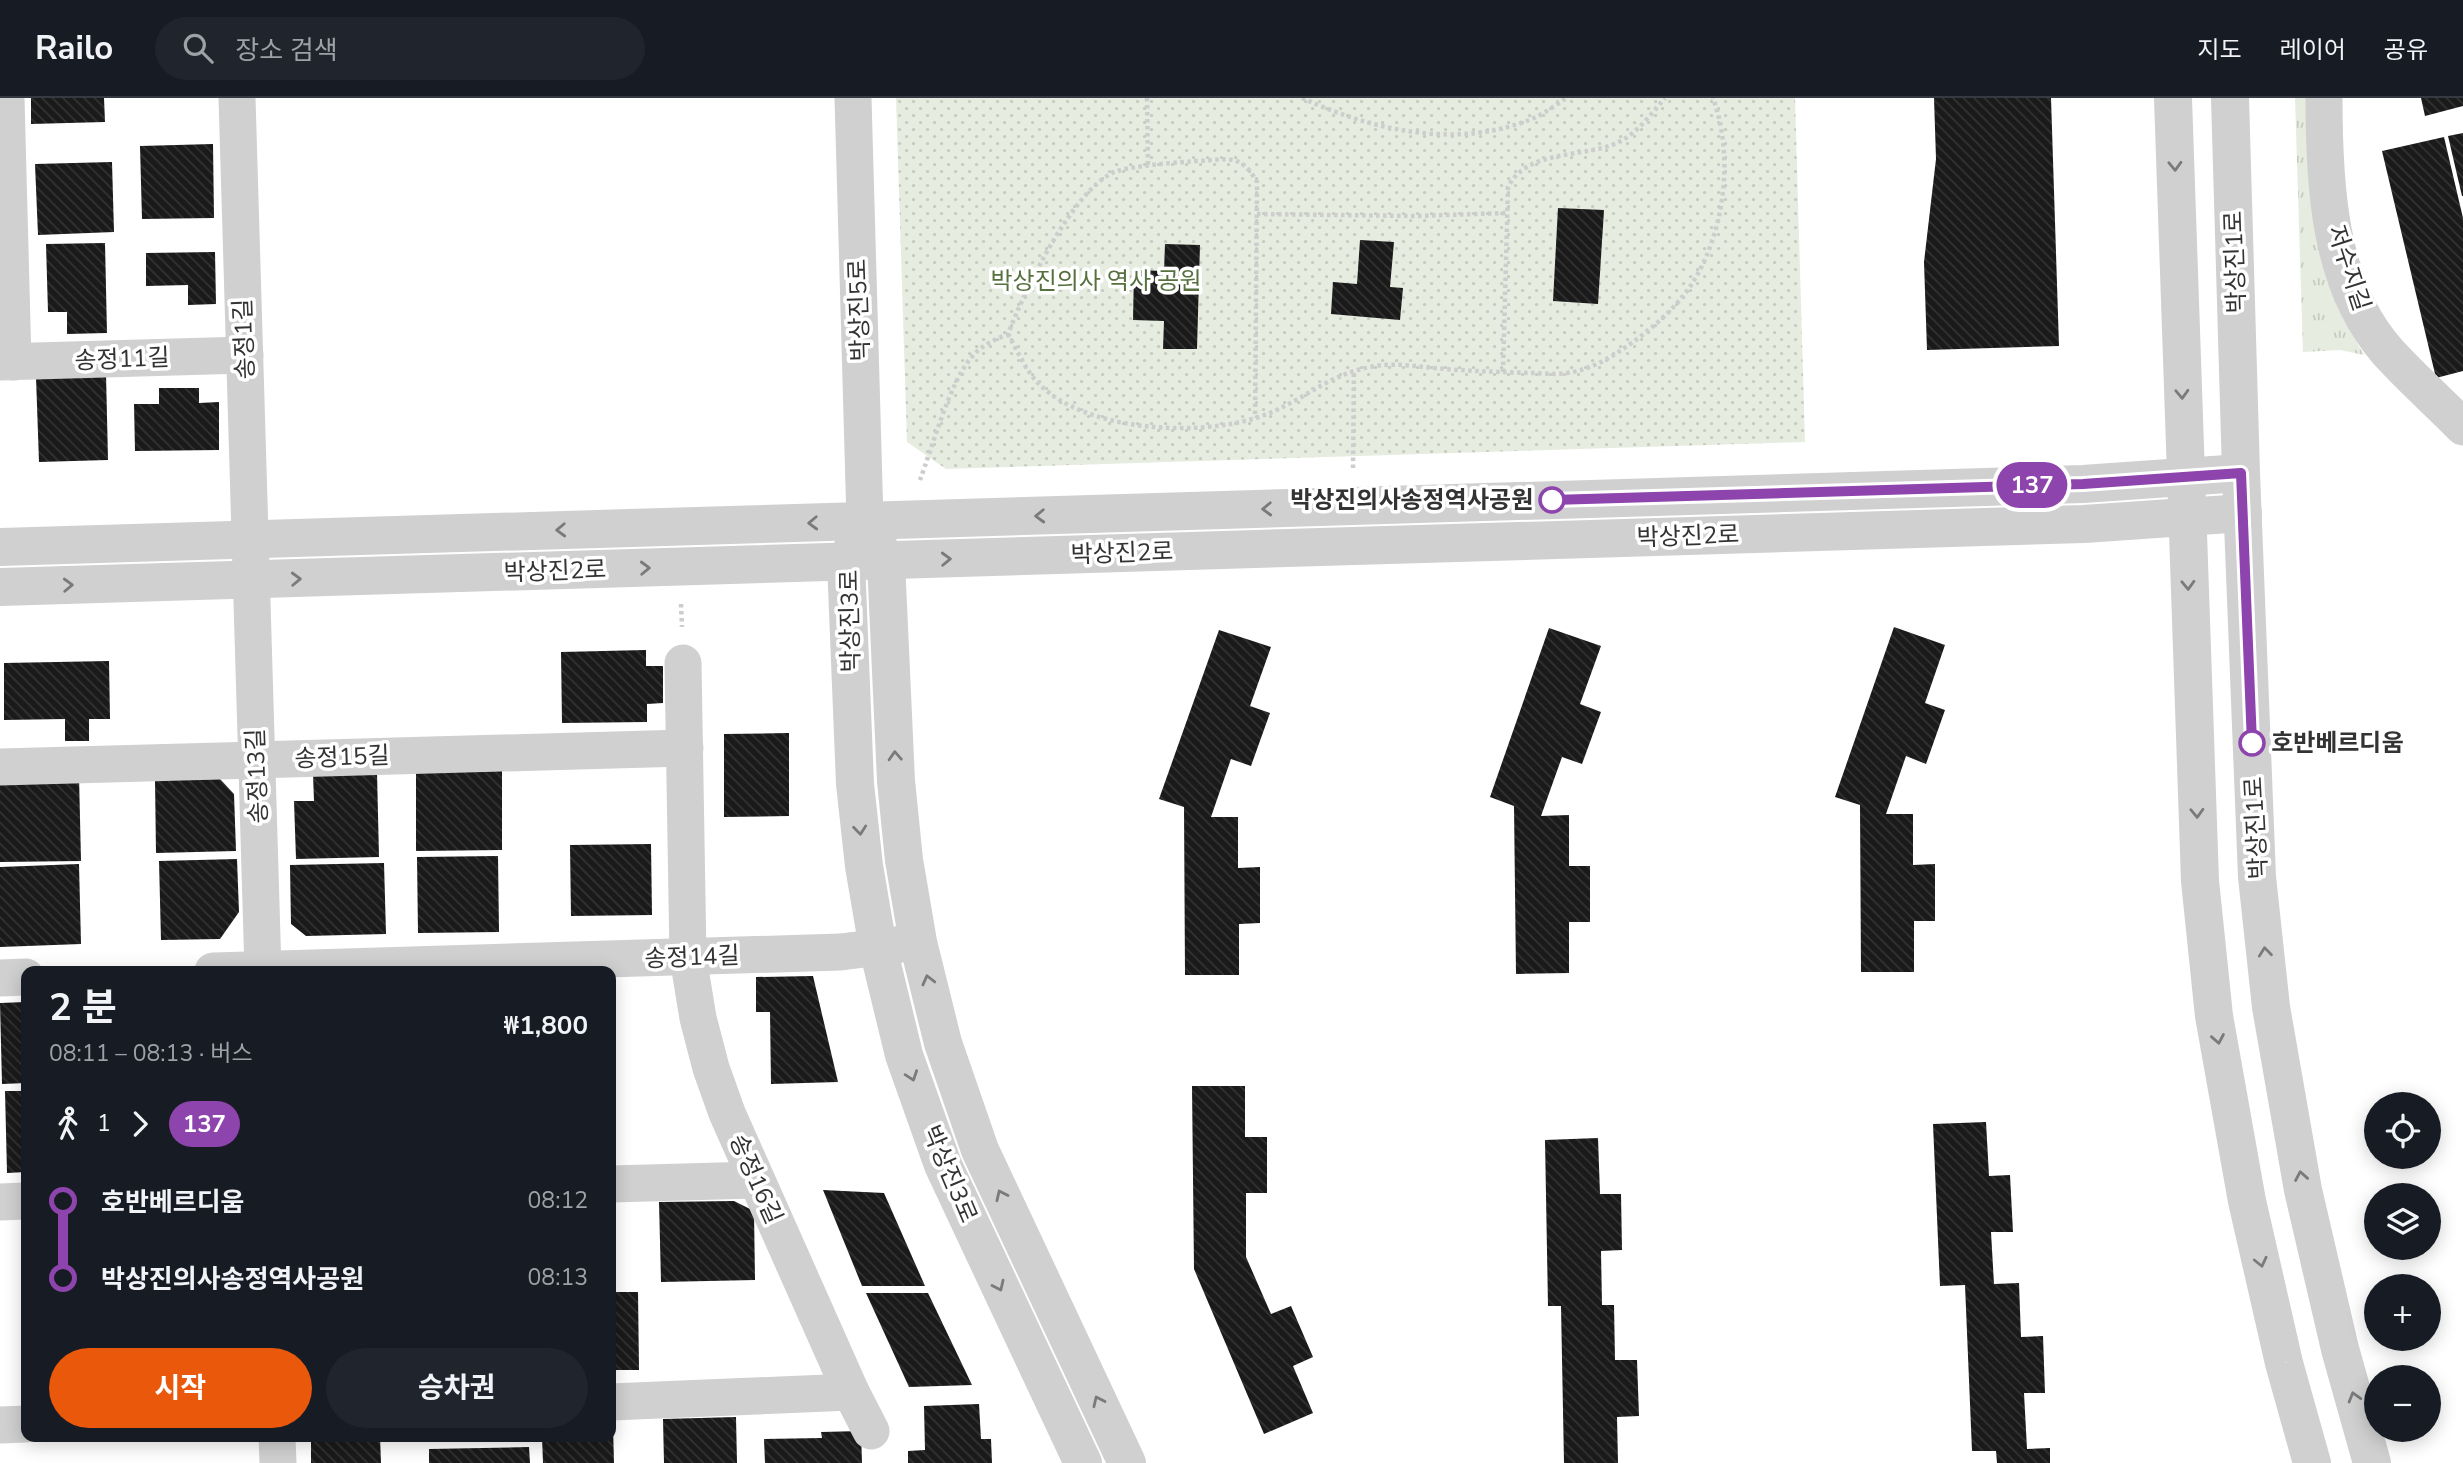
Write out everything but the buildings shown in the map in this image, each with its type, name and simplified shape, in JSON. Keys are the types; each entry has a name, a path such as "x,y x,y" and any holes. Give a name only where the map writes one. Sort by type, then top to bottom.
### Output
{"street":[{"path":"6,98 7,362"},
{"name":"송정1길","path":"237,98 252,580"},
{"name":"박상진5로","path":"853,98 865,521"},
{"path":"2173,98 2200,881 2214,1016 2247,1201 2284,1363 2312,1463"},
{"name":"박상진1로","path":"2231,98 2241,473 2257,877 2271,1007 2303,1190 2340,1349 2372,1463"},
{"name":"저수지길","path":"2324,98 2328,202 2341,262 2357,308 2386,350 2457,410"},
{"name":"송정11길","path":"7,362 245,355"},
{"name":"박상진2로","path":"0,547 2083,484 2241,473"},
{"name":"박상진2로","path":"0,587 2084,524 2243,513"},
{"name":"박상진3로","path":"865,521 886,561 896,781 904,860 918,942 943,1043 980,1150 1127,1463"},
{"name":"박상진3로","path":"865,521 846,562 855,784 864,866 878,948 904,1055 943,1165 1083,1463"},
{"name":"송정13길","path":"252,580 263,966"},
{"path":"684,663 688,957"},
{"name":"송정15길","path":"0,767 685,748"},
{"name":"송정14길","path":"394,966 841,952 918,942"},
{"name":"송정16길","path":"688,957 698,1018 711,1068 727,1113 851,1392 871,1431"},
{"path":"0,978 21,977"},
{"path":"616,1184 756,1180"},
{"path":"0,1202 21,1201"},
{"path":"616,1402 851,1392"},
{"path":"0,1424 21,1424"},
{"path":"277,1442 278,1463"}],"path":[{"path":"1147,98 1148,167"},
{"path":"1302,98 1370,123 1425,135 1455,136 1486,132 1535,118 1566,98"},
{"path":"1503,372 1508,187 1513,176 1538,162 1618,143 1632,134 1665,98"},
{"path":"1008,334 1038,383 1070,405 1104,418 1143,427 1211,426 1255,418 1300,400 1323,383 1354,371 1378,366 1406,365 1563,374 1598,365 1617,354 1660,320 1692,283 1704,260 1714,231 1723,180 1723,137 1713,98"},
{"path":"920,480 960,374 972,356 987,344 1008,334 1021,302 1059,232 1091,188 1114,172 1187,161 1235,160 1248,165 1257,182 1255,418"},
{"path":"1257,214 1415,216 1507,213"},
{"path":"1353,472 1354,371"}],"green space":[{"name":"박상진의사 역사 공원","path":"896,98 1795,98 1805,442 946,469 907,442"},
{"path":"2295,98 2313,98 2325,266 2343,319 2364,355 2340,350 2303,352"}],"bus line":[{"name":"137","path":"1552,500 2083,484 2241,473 2252,743"}],"place":[{"name":"박상진의사송정역사공원","path":"1552,500"},
{"name":"호반베르디움","path":"2252,743"}]}
